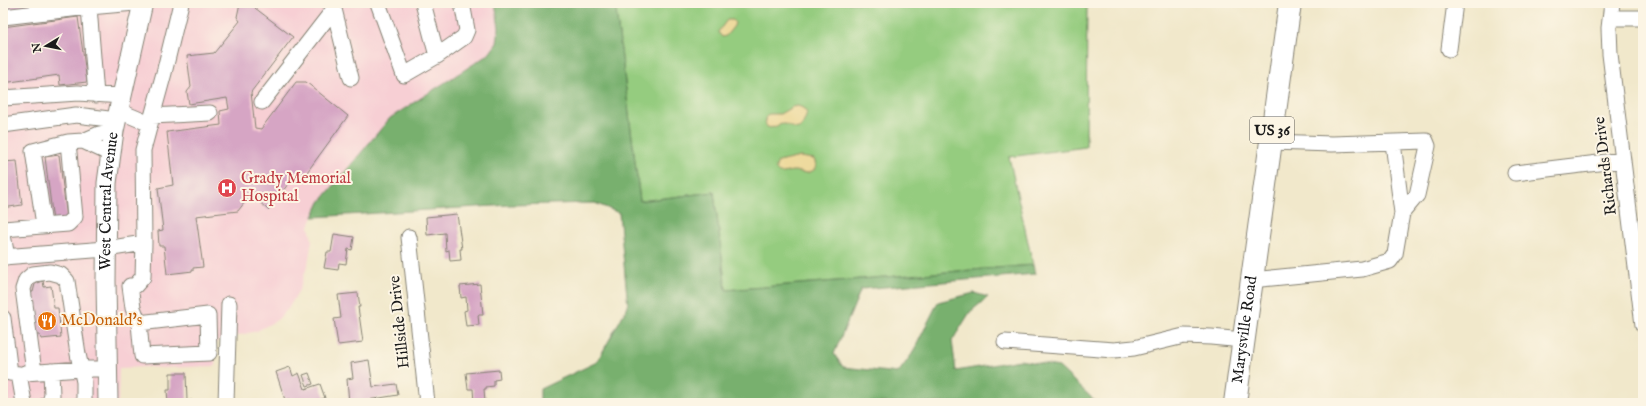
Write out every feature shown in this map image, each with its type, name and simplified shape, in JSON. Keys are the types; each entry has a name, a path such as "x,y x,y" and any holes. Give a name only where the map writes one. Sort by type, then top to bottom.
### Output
{"highway":[{"name":"US 36","path":"1271,142 1290,3"},
{"name":"Marysville Road","path":"1235,403 1254,256 1271,142"}],"main road":[{"name":"West Central Avenue","path":"108,403 106,249 107,183 118,114 143,3"}],"street":[{"path":"3,17 89,5 135,3"},
{"path":"139,323 208,315 209,353 142,356 139,323 133,308 130,286 135,286 143,277 143,150 181,3"},
{"path":"378,3 404,75 437,56 464,37 468,30 462,3"},
{"path":"422,3 437,56"},
{"path":"1449,49 1455,3"},
{"path":"89,5 96,95"},
{"path":"333,6 352,78"},
{"path":"262,102 333,6"},
{"path":"1611,10 1643,18"},
{"name":"Richards Drive","path":"1611,10 1610,54 1643,324"},
{"path":"3,98 78,93 96,95 118,114"},
{"path":"3,125 76,115 118,114 151,120 210,113"},
{"path":"44,225 33,151 68,142 82,141 99,134 118,114"},
{"path":"82,141 111,154"},
{"path":"1271,142 1332,144 1426,141 1428,146 1417,195 1402,213"},
{"path":"3,229 68,224 75,217 68,142"},
{"path":"1251,280 1362,269 1390,261 1395,254 1402,213 1393,142"},
{"path":"1515,173 1623,160"},
{"path":"3,235 5,257 106,249 144,243"},
{"name":"Hillside Drive","path":"409,237 427,403"},
{"path":"17,373 22,289 26,280 33,274 50,272 61,275 67,281 84,382 84,403"},
{"path":"226,403 229,304"},
{"path":"3,318 24,403"},
{"path":"1005,342 1114,350 1134,348 1184,336 1243,340"},
{"path":"17,373 108,369"},
{"path":"48,403 50,402 52,395 51,371"}],"shaded area":[{"name":"Grady Memorial Hospital","path":"3,3 495,3 499,28 497,43 489,54 390,118 344,173 313,217 309,226 312,240 308,264 299,290 288,309 277,320 257,331 219,340 215,343 215,366 119,368 118,403 3,403"}],"green space":[{"path":"495,3 615,3 640,201 714,192 726,290 1033,265 1035,274 861,289 834,354 843,367 898,373 912,354 938,302 974,293 988,297 970,312 952,341 956,371 1020,360 1059,367 1095,401 1092,403 540,403 540,389 597,362 628,306 619,213 595,203 510,205 313,217 320,202 390,118 489,54 497,43 499,28"},
{"path":"615,3 1087,3 1086,147 1009,157 1033,265 726,290 714,192 640,201"}],"sand":[{"path":"727,20 733,20 735,22 734,26 726,36 722,37 718,32"},
{"path":"798,106 803,108 807,113 803,124 799,128 794,128 785,124 771,128 766,126 765,118 769,114 780,114 792,107"},
{"path":"800,157 814,159 816,165 815,169 807,173 793,171 779,173 776,170 778,162"}],"building":[{"path":"3,3 48,3 48,4 3,10"},
{"path":"240,3 256,3 255,8 293,37 251,92 255,128 261,129 296,82 306,82 348,116 302,179 296,174 268,210 251,194 238,211 196,216 203,267 193,268 193,271 167,274 164,246 159,246 158,231 163,230 158,188 173,185 167,132 221,125 220,111 229,109 227,98 189,104 187,92 191,87 187,56 214,53 240,21 237,17"},
{"path":"78,17 87,82 60,85 59,75 3,83 3,27"},
{"path":"59,155 67,219 53,221 45,157"},
{"path":"17,161 22,205 3,208 3,162"},
{"path":"457,214 462,249 460,249 461,260 450,261 449,250 446,251 445,233 427,235 426,217"},
{"path":"334,234 354,237 352,250 348,249 346,264 339,263 338,270 324,268 327,252 331,252"},
{"name":"McDonald's","path":"43,281 44,287 51,286 54,308 58,308 61,337 41,339 40,335 36,335 30,292 33,292 35,284"},
{"path":"480,284 483,315 478,315 479,325 466,326 464,311 467,310 466,297 461,298 460,286"},
{"path":"358,293 360,307 358,307 363,342 338,345 334,319 341,318 338,295"},
{"path":"369,360 373,387 396,384 398,395 349,403 347,379 353,378 351,363"},
{"path":"290,367 293,376 299,373 305,389 320,384 325,398 310,403 290,403 289,399 285,400 276,372"},
{"path":"499,370 500,379 494,380 494,386 486,387 486,389 484,389 485,403 474,403 473,389 468,389 466,373"},
{"path":"170,373 186,373 187,401 192,400 192,403 168,403 167,390 170,390"},
{"path":"309,373 313,384 307,386 303,375"}],"place":[{"name":"Grady Memorial Hospital","path":"227,188"},
{"name":"McDonald's","path":"47,321"}]}
